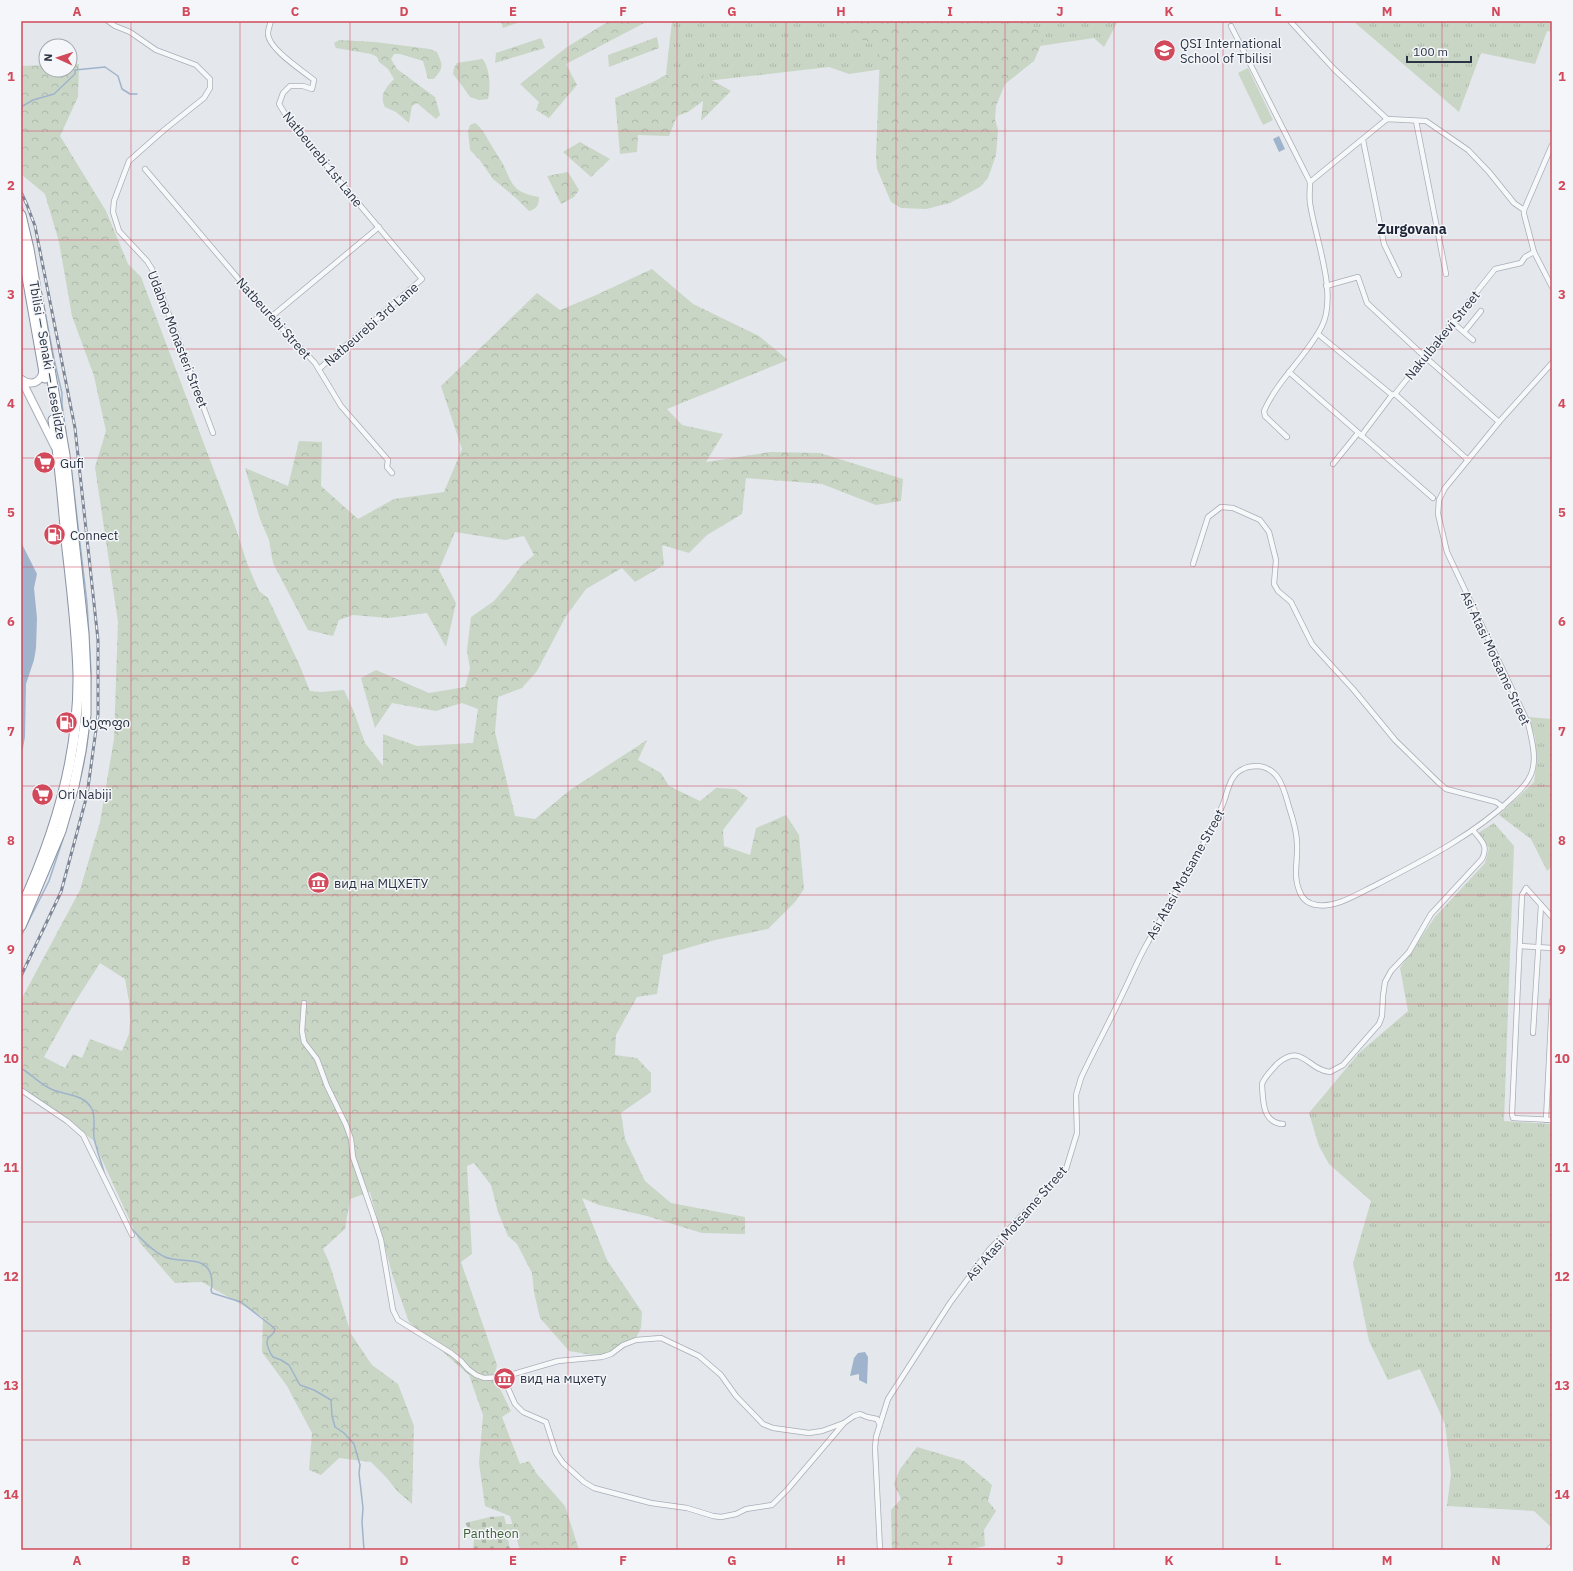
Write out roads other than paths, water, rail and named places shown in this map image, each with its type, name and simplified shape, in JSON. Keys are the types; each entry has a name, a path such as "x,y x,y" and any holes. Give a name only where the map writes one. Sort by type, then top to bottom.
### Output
{"highway":[{"name":"Tbilisi — Senaki — Leselidze","path":"21,215 31,256 65,455 84,634 86,715 74,786 61,831 21,926"},
{"name":"Tbilisi — Senaki — Leselidze","path":"21,243 57,453 77,651 78,676 76,723 70,766 57,818 38,872 21,908"}],"street":[{"name":"Udabno Monasteri Street","path":"108,21 115,26 130,32 156,50 196,65 210,79 210,88 204,98 164,130 129,161 114,201 113,212 119,231 142,255 152,269 213,433"},
{"name":"Natbeurebi 1st Lane","path":"271,21 268,34 270,41 281,54 314,80 312,89 304,86 290,86 283,93 278,104 290,122 422,279"},
{"path":"1290,21 1334,69 1387,119"},
{"path":"1230,26 1310,182 1310,203 1322,253 1328,295 1326,317 1318,334 1289,372 1264,411 1265,416 1287,437"},
{"path":"1310,182 1363,140 1376,126 1387,119 1426,121 1468,150 1489,172 1514,203 1524,210"},
{"path":"1416,121 1446,274"},
{"path":"1363,140 1384,244 1400,275"},
{"path":"1552,145 1524,210 1524,218 1534,252 1552,287"},
{"name":"Natbeurebi Street","path":"145,169 271,317 319,369 341,406 388,460 387,467 392,473"},
{"path":"271,317 379,227"},
{"name":"Nakulbakevi Street","path":"1334,464 1394,394 1495,269 1521,262 1525,257 1534,252"},
{"path":"1326,286 1358,277 1367,303 1499,422"},
{"name":"Natbeurebi 3rd Lane","path":"319,369 422,279"},
{"path":"1464,332 1481,311"},
{"path":"1452,322 1473,340"},
{"path":"1318,334 1394,394 1468,460"},
{"name":"Asi Atasi Motsame Street","path":"880,1550 875,1448 888,1399 967,1280 989,1250 1066,1169 1077,1133 1076,1095 1081,1078 1147,942 1213,825 1223,804 1232,778 1236,773 1249,766 1266,767 1274,772 1280,780 1284,789 1296,836 1297,884 1304,900 1315,905 1332,905 1416,864 1473,830 1503,807 1529,780 1534,759 1533,744 1528,722 1447,552 1438,514 1439,500 1445,488 1499,422 1552,363"},
{"path":"21,379 30,383 39,380 42,375 43,365"},
{"path":"1289,372 1432,498"},
{"path":"21,379 57,453"},
{"path":"1193,564 1208,517 1222,508 1233,508 1260,520 1269,532 1276,560 1274,584 1278,591 1292,602 1312,644 1353,689 1395,740 1446,789 1496,802 1503,807"},
{"path":"1283,1124 1276,1124 1266,1114 1262,1084 1263,1080 1277,1065 1291,1056 1301,1057 1321,1070 1330,1072 1342,1065 1374,1030 1382,1016 1384,989 1391,971 1409,952 1431,914 1482,860 1486,851 1484,844 1473,830"},
{"path":"1552,917 1526,888 1522,895 1512,1114 1513,1118 1552,1120"},
{"path":"1533,1032 1541,905"},
{"path":"1520,946 1552,948"},
{"path":"1546,1120 1550,1079 1552,1001"},
{"path":"304,1003 302,1031 304,1042 317,1059 327,1086 346,1125 351,1139 353,1157 381,1240 393,1310 398,1320 451,1353 468,1369 476,1375 484,1378 503,1377 558,1361 602,1357 611,1354 623,1345 636,1340 662,1338 699,1356 721,1375 736,1396 763,1424 773,1428 809,1433 822,1431 844,1424"},
{"path":"21,1090 67,1121 83,1135 132,1235"},
{"path":"503,1377 515,1404 523,1412 546,1422 556,1453 563,1463 584,1482 594,1488 651,1503 687,1508 721,1518 736,1514 746,1509 772,1505 787,1490 844,1424 854,1416 860,1414 877,1419 880,1425"},
{"path":"1548,1550 1552,1546"}],"water":[{"path":"1279,136 1285,149 1279,152 1273,139"},
{"path":"21,542 37,574 34,588 37,618 34,660 26,684 25,737 21,759"},
{"path":"865,1352 868,1357 867,1384 859,1380 859,1374 850,1376 854,1358 858,1353"}],"waterway":[{"path":"21,107 33,100 54,94 75,74 75,70 105,67 118,76 122,89 130,94 137,94"},
{"path":"21,203 24,213"},
{"path":"26,218 33,245"},
{"path":"36,265 62,393 68,448"},
{"path":"70,458 87,603 91,672 90,709"},
{"path":"69,818 82,774 89,728"},
{"path":"21,936 49,881 63,839"},
{"path":"21,1068 47,1087 79,1097 92,1109 94,1119 94,1137 105,1176"},
{"path":"132,1229 151,1248 165,1257 198,1262 208,1268 211,1275 212,1293 241,1302 273,1327 275,1329 274,1332 269,1337 267,1342 273,1357 289,1365 300,1385 314,1390 331,1400 332,1416 335,1427 344,1433 354,1444 360,1465 359,1473 363,1508 362,1522 364,1550"}],"railway":[{"path":"21,192 35,226 75,428 98,640 98,715 87,795 61,892 21,976"}],"place":[{"name":"QSI International School of Tbilisi","path":"1165,50"},
{"name":"Gufi","path":"45,463"},
{"name":"Connect","path":"54,535"},
{"name":"სელფი","path":"67,722"},
{"name":"Ori Nabiji","path":"43,794"},
{"name":"вид на МЦХЕТУ","path":"318,883"},
{"name":"вид на мцхету","path":"504,1378"}],"district":[{"name":"Zurgovana","path":"1412,229"}],"park label":[{"name":"Pantheon","path":"491,1533"}]}
